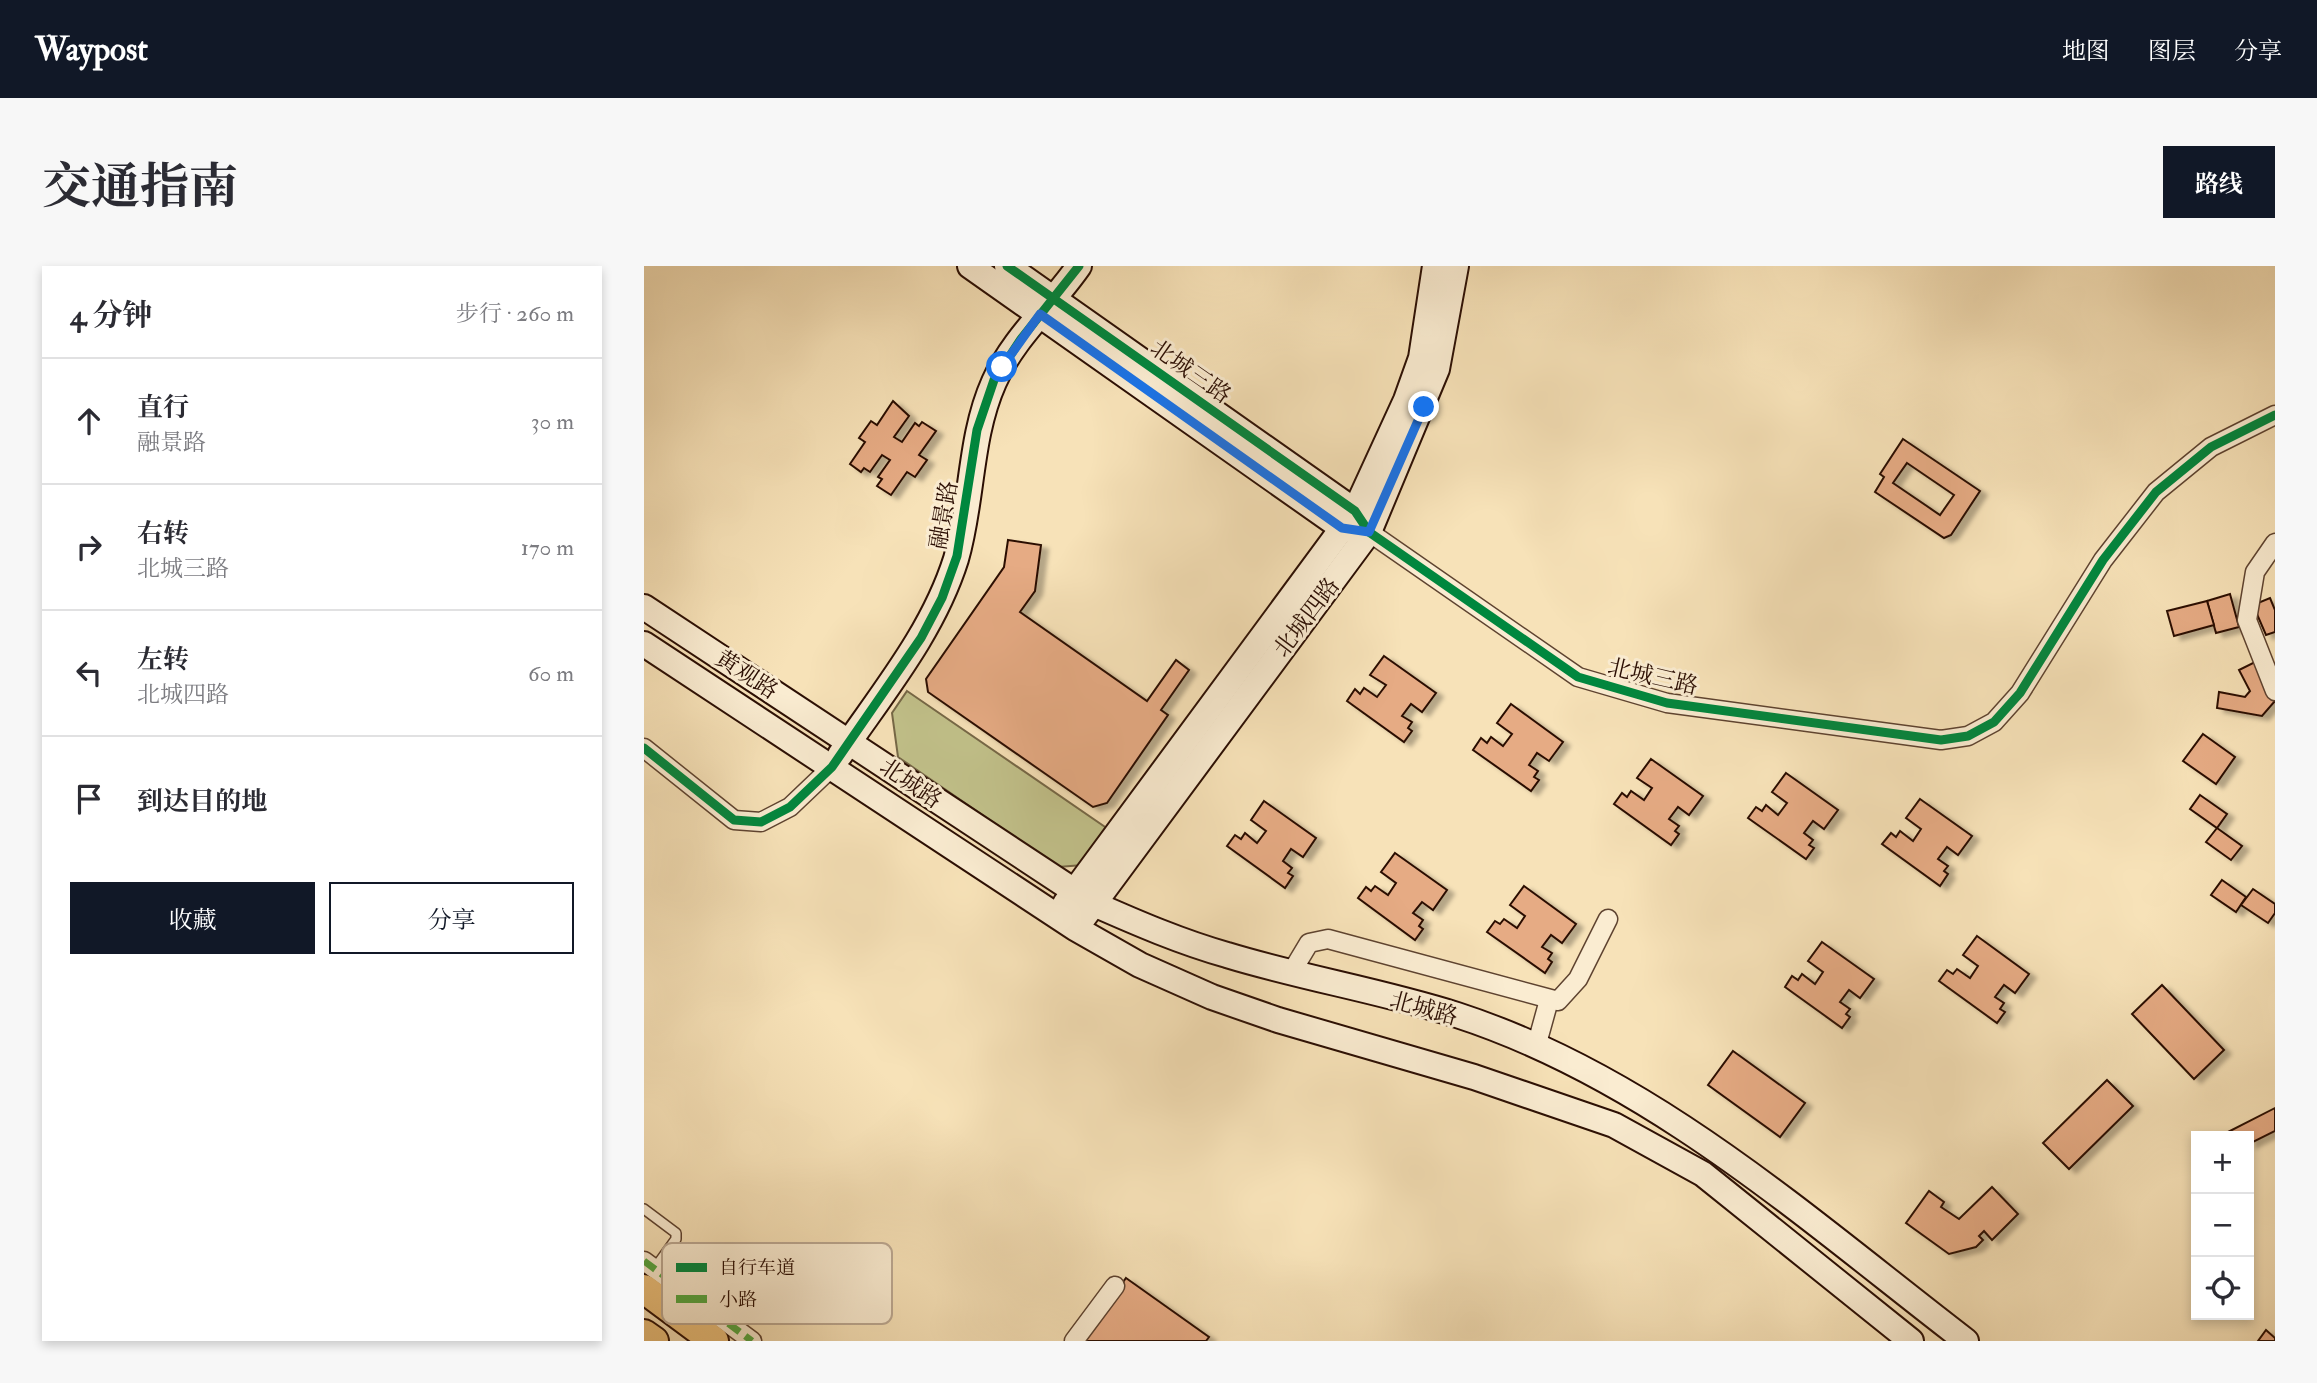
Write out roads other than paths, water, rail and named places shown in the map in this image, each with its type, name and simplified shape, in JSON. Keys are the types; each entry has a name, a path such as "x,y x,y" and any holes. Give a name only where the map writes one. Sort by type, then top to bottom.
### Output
{"main road":[{"name":"北城三路","path":"970,266 1047,306 1369,532"},
{"name":"融景路","path":"832,767 921,638 942,598 957,556 978,430 988,396 1002,367 1079,266"},
{"name":"北城四路","path":"1066,922 1349,520 1406,400 1421,358 1435,266"},
{"name":"北城四路","path":"1083,898 1369,532 1437,369 1456,266"},
{"name":"北城三路","path":"1019,270 1047,306"},
{"name":"黄观路","path":"644,607 849,742"},
{"name":"黄观路","path":"644,644 832,767"},
{"name":"北城路","path":"849,742 1083,898 1155,931 1291,973 1457,1015 1536,1047 1653,1107 1718,1151 1966,1341"},
{"name":"北城路","path":"832,767 1066,922 1140,965 1212,997 1278,1020 1474,1077 1614,1125 1703,1174 1911,1341"},
{"path":"647,1276 662,1291"},
{"path":"696,1324 714,1341"},
{"path":"644,1334 654,1341"}],"street":[{"name":"北城三路","path":"1369,532 1578,677 1667,703 1941,740 1968,736 1994,722 2020,693 2103,560 2156,492 2211,447 2275,415"},
{"path":"2275,543 2255,572 2247,620 2275,691"},
{"path":"644,748 688,787 734,820 761,822 790,807 832,767"},
{"path":"1291,973 1309,943 1328,939 1558,1001 1578,979 1608,919"},
{"path":"1536,1047 1549,1000"},
{"path":"647,1276 662,1285"},
{"path":"1074,1341 1115,1286"},
{"path":"725,1324 752,1341"}],"lane":[{"path":"644,1209 676,1233 673,1243"},
{"path":"647,1276 662,1257"}]}
